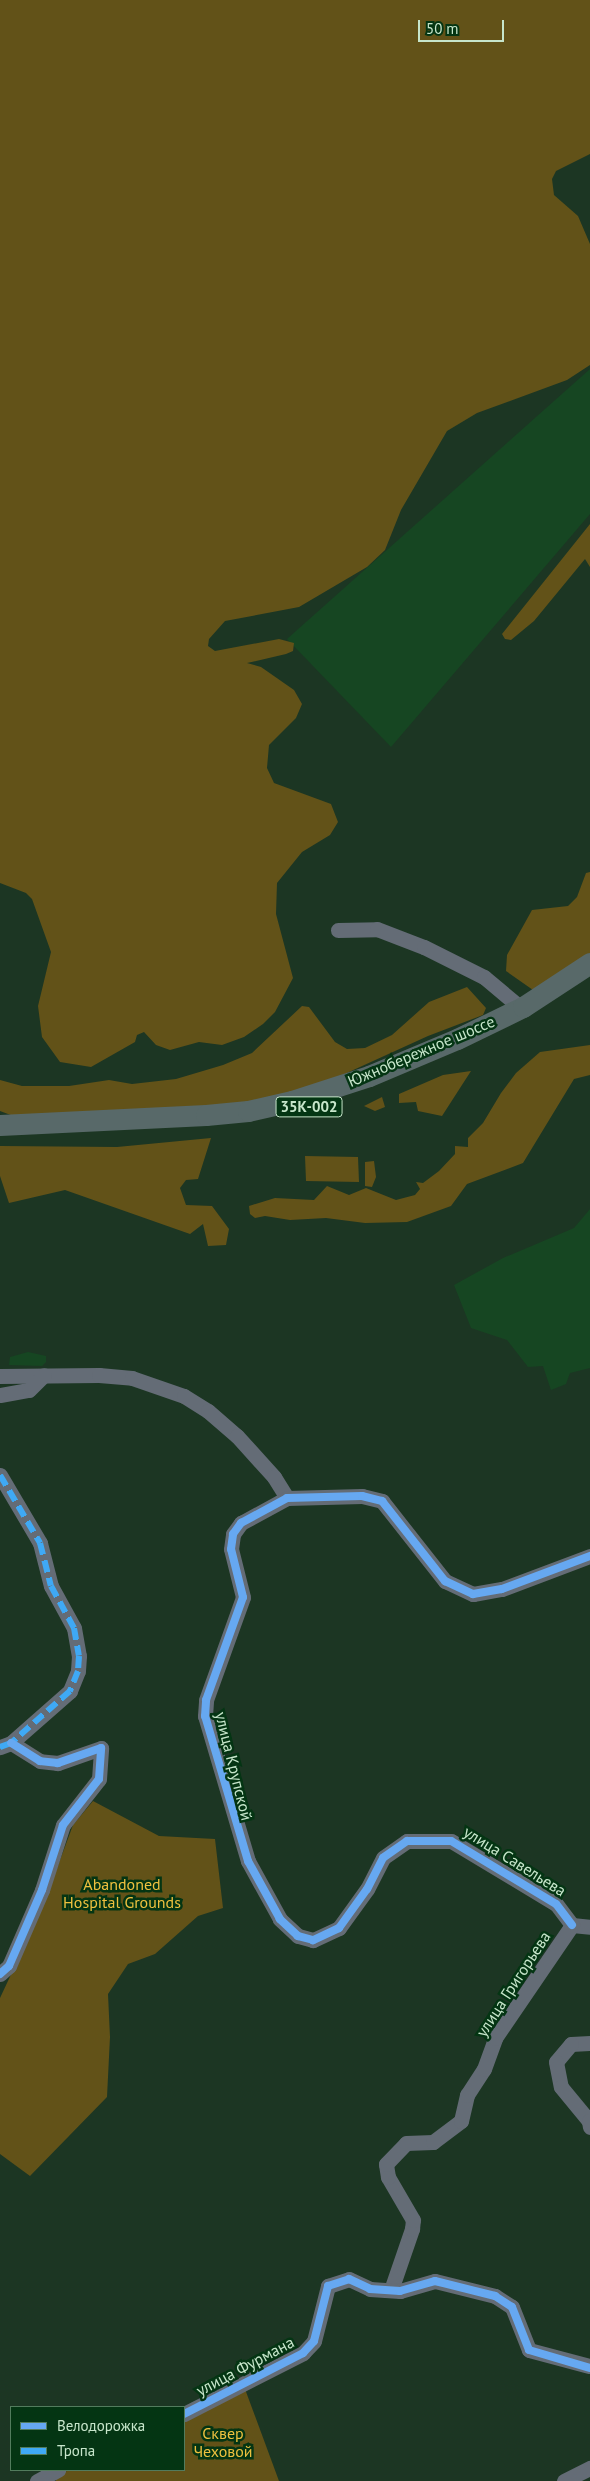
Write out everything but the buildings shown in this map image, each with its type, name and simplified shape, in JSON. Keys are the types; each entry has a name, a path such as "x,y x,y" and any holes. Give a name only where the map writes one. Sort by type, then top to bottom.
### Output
{"highway":[{"name":"Южнобережное шоссе","path":"0,1125 206,1115 283,1103 368,1076 521,1008 590,963"},
{"name":"Южнобережное шоссе","path":"0,1134 214,1124 255,1120 299,1110 387,1081 464,1048 530,1016 590,978"}],"street":[{"path":"338,930 377,928 424,947 484,977 521,1008"},
{"path":"0,1376 44,1375 132,1378 184,1396 208,1411 237,1436 274,1478 287,1498 362,1496 382,1501 446,1582 473,1594 502,1589 590,1556"},
{"path":"0,1395 29,1390 44,1375"},
{"path":"0,1476 40,1543 51,1586 74,1628 80,1656 78,1671 70,1691 6,1745 40,1761 58,1763 101,1748 99,1780 63,1824 42,1890 9,1966 0,1974"},
{"name":"улица Крупской","path":"287,1498 242,1523 233,1534 230,1548 243,1597 206,1700 205,1716 238,1838 257,1882 280,1918 298,1936 313,1940 339,1928 367,1888"},
{"name":"улица Савельева","path":"367,1888 383,1858 407,1841 451,1841 556,1904 572,1925"},
{"name":"улица Григорьева","path":"391,2290 412,2229 412,2220 388,2177 386,2164 406,2142 433,2142 461,2121 466,2095 484,2069 495,2038 572,1925 590,1927"},
{"path":"590,2043 571,2044 556,2062 561,2088 589,2121 590,2127"},
{"name":"улица Фурмана","path":"185,2413 303,2352 314,2341 328,2286 338,2280 348,2279 370,2289 391,2290"},
{"path":"391,2290 400,2291 435,2281 505,2300 512,2307 532,2352 590,2365"},
{"path":"564,2481 590,2468"},
{"path":"37,2481 56,2471"}],"shaded area":[{"path":"590,369 590,514 391,747 287,639"},
{"path":"590,1209 590,1368 570,1373 566,1384 551,1390 543,1366 528,1367 507,1340 471,1328 454,1285 503,1258 574,1228"},
{"path":"28,1352 46,1356 46,1362 42,1366 9,1365 10,1357"}],"green space":[{"path":"0,0 590,0 590,154 556,171 552,179 554,195 578,216 590,244 590,365 567,380 477,413 447,431 401,510 385,550 367,567 299,607 225,621 209,639 208,646 215,651 279,639 294,643 293,651 286,654 247,663 261,667 294,690 302,704 296,718 269,745 267,768 274,783 331,804 338,822 330,835 302,852 277,883 276,914 293,978 275,1012 263,1024 244,1037 222,1045 199,1042 170,1050 156,1045 144,1032 137,1035 135,1042 91,1067 60,1062 42,1037 38,1006 51,952 32,899 26,893 0,883"},
{"path":"590,524 590,567 585,559 534,621 511,640 505,639 502,634"},
{"path":"590,872 590,969 543,997 506,971 507,955 532,910 568,906 577,897 586,873"},
{"path":"467,987 486,1008 483,1015 428,1036 316,1087 200,1112 16,1117 0,1111 0,1080 22,1086 69,1086 109,1080 132,1084 176,1079 223,1065 252,1053 302,1006 309,1007 335,1042 347,1049 365,1048 392,1035 429,1002"},
{"path":"590,1045 590,1075 574,1079 523,1163 467,1184 451,1206 407,1222 365,1223 326,1218 290,1220 265,1216 255,1218 250,1214 249,1206 275,1198 314,1200 327,1186 349,1195 366,1188 396,1200 415,1195 420,1189 416,1182 423,1183 439,1171 455,1154 455,1146 468,1147 468,1138 483,1123 501,1093 516,1073 540,1052"},
{"path":"471,1071 442,1116 418,1111 416,1102 399,1103 399,1094 443,1075"},
{"path":"382,1097 385,1107 375,1111 364,1106"},
{"path":"211,1138 198,1179 186,1180 180,1188 186,1205 212,1206 229,1229 226,1245 208,1246 203,1224 190,1234 65,1190 9,1203 0,1176 0,1146 117,1147"},
{"path":"305,1156 358,1157 359,1182 306,1181"},
{"path":"374,1161 376,1177 372,1187 365,1186 365,1162"},
{"name":"Abandoned Hospital Grounds","path":"93,1801 159,1836 215,1839 223,1908 198,1916 155,1954 128,1964 108,1994 110,2037 107,2097 30,2176 0,2154 0,1998 43,1906 73,1825"},
{"name":"Сквер Чеховой","path":"245,2389 279,2481 56,2481 56,2476 67,2471 185,2471 185,2417"}],"marked path":[{"path":"0,1475 40,1543 51,1586 74,1628 79,1656 78,1671 70,1691 11,1743 0,1747"}],"cycle path":[{"path":"572,1925 556,1904 451,1841 407,1841 383,1858 367,1889 339,1928 313,1940 298,1936 280,1919 248,1861 205,1716 206,1700 243,1597 231,1549 233,1534 241,1523 287,1498 362,1496 382,1501 445,1581 473,1594 502,1589 590,1556"},
{"path":"0,1974 9,1966 42,1890 63,1825 99,1779 101,1748 58,1763 40,1761 11,1743"},
{"path":"185,2413 303,2353 314,2341 328,2286 349,2279 370,2289 400,2291 435,2281 495,2296 512,2307 529,2350 590,2368"}]}
